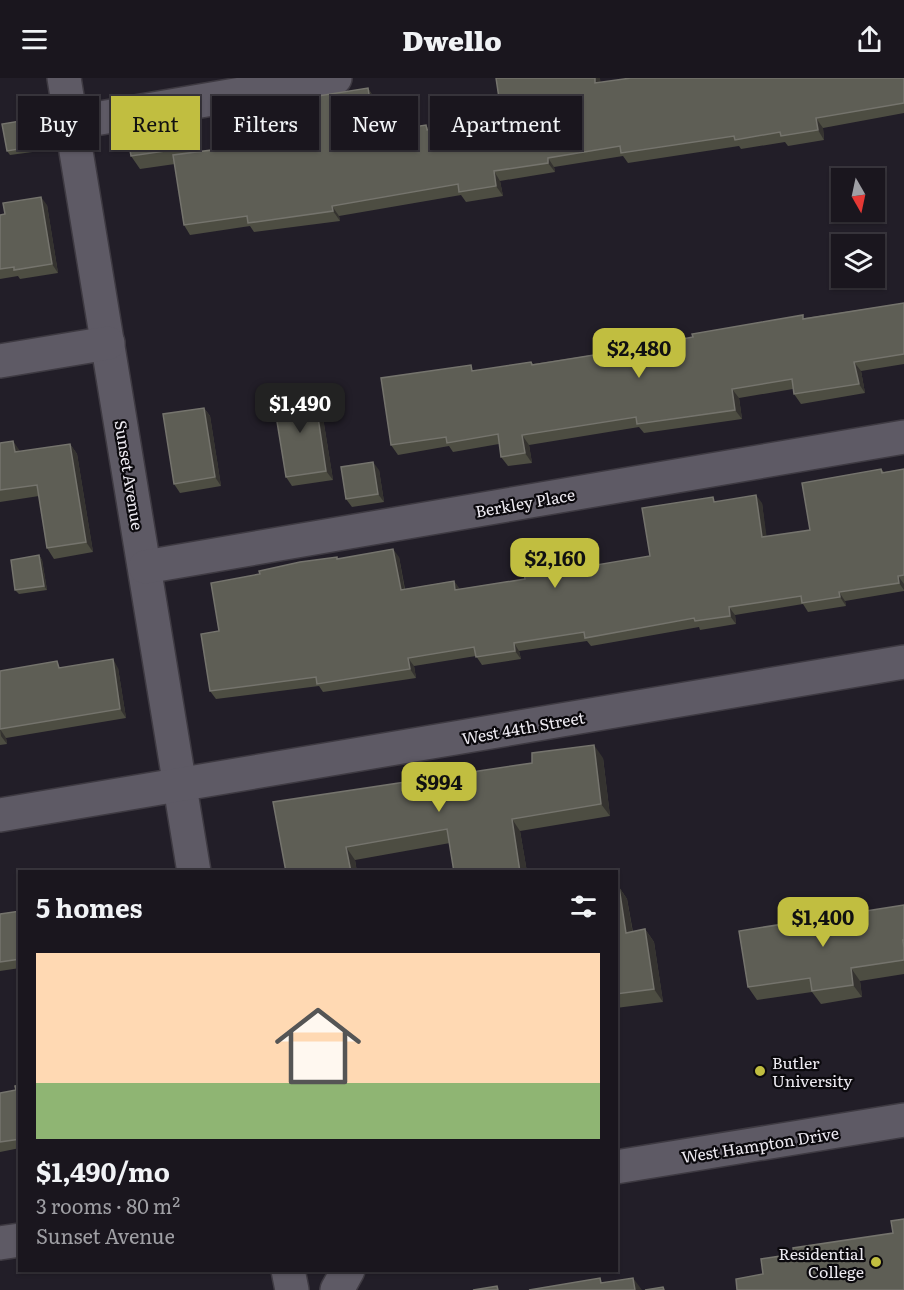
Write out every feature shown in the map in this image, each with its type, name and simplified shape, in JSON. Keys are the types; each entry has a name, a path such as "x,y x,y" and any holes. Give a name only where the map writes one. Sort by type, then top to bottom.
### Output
{"street":[{"name":"Sunset Avenue","path":"64,78 67,96"},
{"path":"99,118 335,78"},
{"name":"Sunset Avenue","path":"76,150 194,870"},
{"path":"0,361 108,343"},
{"name":"Berkley Place","path":"145,567 904,437"},
{"name":"West 44th Street","path":"0,815 904,662"},
{"name":"West Hampton Drive","path":"618,1167 904,1120"},
{"path":"0,1243 18,1240"},
{"path":"288,1272 292,1290"},
{"path":"337,1290 347,1272"}],"building":[{"path":"496,78 595,78 595,83 631,78 904,78 904,103 816,118 818,130 781,136 780,132 735,140 734,136 621,153 620,146 548,158 548,163 494,171 496,186 459,192 458,184 332,206 333,211 248,223 247,216 184,225 173,155 212,150 319,150 318,96 368,88 369,96 331,96 331,150 418,150 418,126 426,125 427,130 430,130 430,150 582,150 582,96 499,96"},
{"path":"18,121 18,149 7,151 2,124"},
{"path":"130,150 172,150 131,156"},
{"path":"41,197 52,264 14,270 14,267 0,269 0,215 5,214 3,203"},
{"path":"904,303 904,354 854,362 859,384 794,394 792,379 732,389 735,410 637,424 636,417 522,435 525,453 501,457 498,434 447,443 446,437 391,445 381,378 471,365 472,371 531,362 532,365 625,350 693,337 692,334 803,315 803,319"},
{"path":"314,390 326,471 286,477 273,397"},
{"path":"204,408 215,477 174,484 163,414"},
{"path":"13,441 15,452 70,444 86,542 47,548 37,485 0,490 0,443"},
{"path":"373,462 378,494 346,499 341,467"},
{"path":"881,469 882,473 904,469 904,575 898,576 899,583 839,592 840,597 802,603 801,596 729,607 730,616 695,621 694,618 585,638 584,632 514,643 515,651 476,657 474,647 408,658 410,669 317,684 316,677 210,691 201,634 219,631 211,583 260,574 259,571 300,562 337,557 337,559 393,549 401,590 454,581 455,590 525,579 524,572 560,566 561,571 650,556 642,508 713,497 714,502 756,495 762,537 810,530 802,483"},
{"path":"39,555 44,586 15,590 11,560"},
{"path":"113,659 120,709 0,729 0,671 57,661 59,668"},
{"path":"594,745 601,804 512,819 520,870 454,870 447,829 346,847 351,870 286,870 273,802 532,763 532,753"},
{"path":"618,887 626,933 645,929 654,989 618,994"},
{"path":"904,905 904,960 851,968 853,985 812,991 810,978 748,987 739,931"},
{"path":"18,911 18,959 0,962 0,914"},
{"path":"18,1085 18,1139 0,1142 0,1093 16,1090 15,1086"},
{"path":"904,1219 904,1290 737,1290 736,1279 763,1274 761,1259 794,1254 793,1248 893,1233 891,1221"},
{"path":"600,1278 601,1283 633,1278 635,1290 529,1290"},
{"path":"497,1286 498,1290 473,1290"},
{"path":"663,1287 664,1290 645,1290"}],"place":[{"name":"Butler University","path":"760,1071"},
{"name":"Residential College","path":"876,1262"}]}
